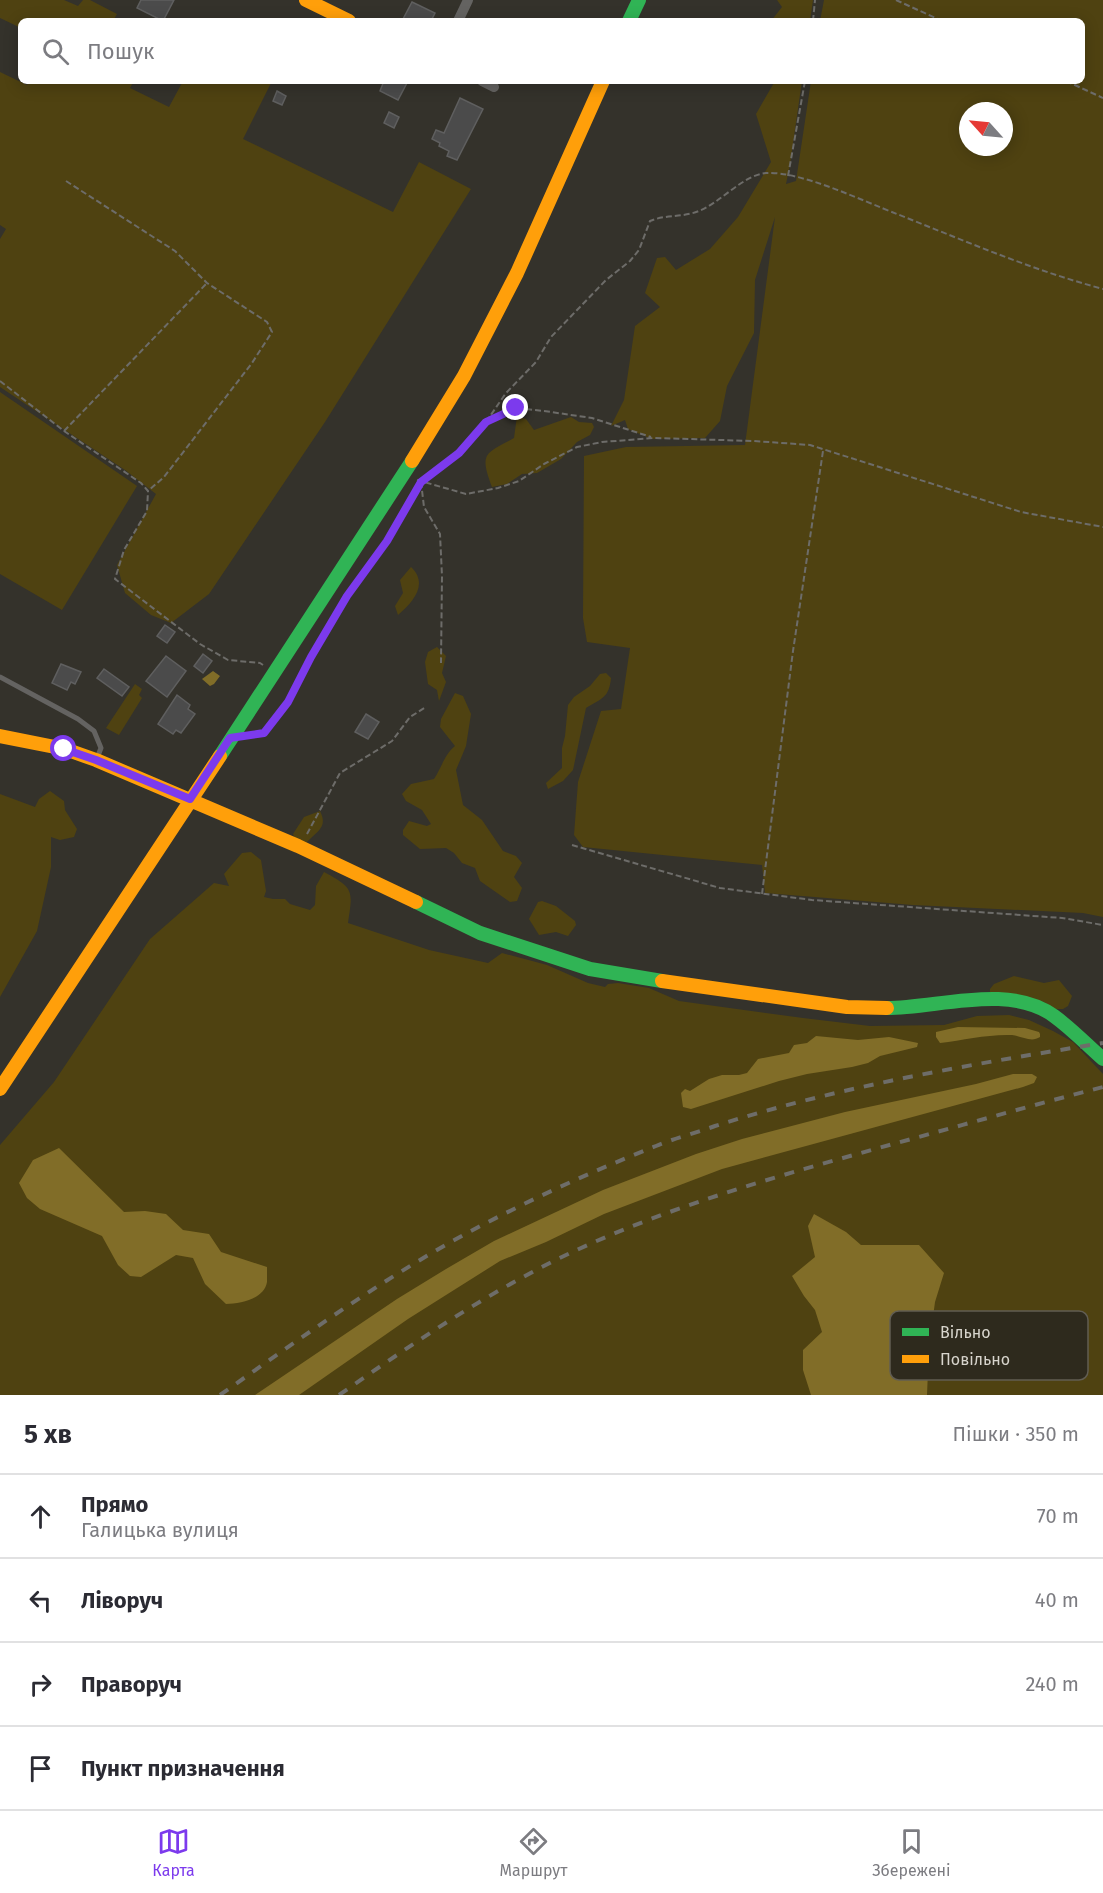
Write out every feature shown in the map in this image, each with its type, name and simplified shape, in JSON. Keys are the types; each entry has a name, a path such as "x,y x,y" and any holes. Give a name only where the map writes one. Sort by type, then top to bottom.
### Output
{"main road":[{"path":"306,0 343,18"},
{"path":"630,18 639,0"},
{"path":"0,1089 405,473 464,376 517,273 602,84"},
{"path":"0,736 64,749 96,760 298,846 480,933 590,969 689,986 847,1007 891,1008 988,999 1024,1002 1053,1015 1103,1059"}],"street":[{"path":"459,18 468,0"},
{"path":"488,84 494,87"}],"lane":[{"path":"0,677 54,705 94,731 100,748 96,760"}],"path":[{"path":"813,18 815,0"},
{"path":"896,0 935,18"},
{"path":"788,176 804,84"},
{"path":"1073,84 1103,98"},
{"path":"253,735 264,733 288,702 347,596 387,541 421,482 459,453 507,393 536,362 551,337 606,280 630,261 639,250 650,221 662,216 679,216 699,211 749,179 765,173 788,176 833,189 1059,277 1103,289"},
{"path":"66,181 175,251 207,283 267,322 272,332 252,363 164,477 148,491"},
{"path":"64,431 207,283"},
{"path":"0,381 64,431 141,483 148,491 147,511 124,550 115,579 200,644 228,660 260,663 273,673"},
{"path":"486,422 516,408 592,418 654,438"},
{"path":"405,473 421,482 466,494 519,481 544,464 577,447 602,442 654,438 810,445 1021,512 1103,527"},
{"path":"762,894 793,651 823,450"},
{"path":"421,482 424,507 440,534 441,663"},
{"path":"298,846 310,830 340,772 392,741 410,717 426,707"},
{"path":"572,845 720,888 812,900 1062,918 1103,925"}],"shaded area":[{"path":"0,0 64,0 78,6 83,0 90,0 117,14 115,18 18,18 18,27 0,18"},
{"path":"777,0 813,0 810,18 773,18 782,7"},
{"path":"824,0 1103,0 1103,917 1083,913 913,905 765,893 762,865 583,847 574,835 578,782 601,711 621,709 630,648 587,642 583,618 584,456 626,447 745,445 775,217 755,280 754,333 727,386 720,421 705,438 652,439 628,429 625,420 611,426 624,400 635,326 660,307 645,293 657,258 665,257 676,270 710,249 738,217 771,162 756,114 773,84 802,84 786,184 796,181 811,84 1085,84 1085,18 821,18"},
{"path":"0,72 18,81 18,84 27,85 132,84 130,88 169,107 181,84 270,84 243,139 393,212 419,162 471,189 325,422 209,594 171,623 151,615 125,593 117,565 156,494 125,470 0,387 0,239 6,229 0,225"},
{"path":"0,392 137,486 62,610 0,574"},
{"path":"517,416 526,419 534,430 571,417 579,422 592,423 594,427 590,435 577,442 561,459 537,473 522,474 507,484 492,487 486,467 487,455 496,447 514,438"},
{"path":"411,567 419,580 419,586 413,599 398,615 395,606 403,593 400,580"},
{"path":"437,647 446,656 442,673 446,682 439,701 437,690 428,684 425,662 428,652"},
{"path":"213,671 220,676 210,686 202,679"},
{"path":"606,673 611,678 606,694 586,708 573,770 563,781 548,789 546,783 562,768 562,748 568,705 600,674"},
{"path":"135,684 142,689 139,695 142,698 119,735 106,728"},
{"path":"455,693 463,696 471,714 466,746 456,770 463,805 482,820 503,851 516,856 522,863 514,877 522,888 517,901 510,902 480,881 475,868 462,863 454,853 446,848 420,849 403,835 403,830 409,821 427,826 431,824 422,810 406,801 402,794 411,784 434,779 455,746 440,727 441,719"},
{"path":"50,791 64,801 65,810 77,829 74,837 60,840 51,837 51,867 37,931 0,997 0,794 35,807 39,799"},
{"path":"320,811 323,821 318,832 307,842 295,839 293,834 304,817"},
{"path":"251,852 261,860 266,891 264,897 285,899 290,904 310,910 315,905 316,886 324,872 341,882 349,891 351,903 348,923 429,950 488,963 502,953 547,965 588,983 605,987 608,984 618,983 649,988 679,1001 870,1026 944,1025 977,1016 1009,1015 1029,1020 1073,1042 1103,1074 1103,1395 0,1395 0,1145 54,1082 150,939 214,883 229,886 224,874 242,853"},
{"path":"542,901 556,906 575,921 576,925 568,936 556,932 539,935 529,919 538,902"},
{"path":"1014,976 1044,983 1059,980 1072,996 1068,1006 1063,1009 1054,1009 1044,1002 990,992 994,984"},
{"path":"958,1027 1025,1028 1039,1032 1040,1037 1030,1039 1012,1035 994,1035 940,1043 936,1037 936,1032"},
{"path":"816,1036 858,1040 889,1037 918,1043 917,1047 880,1056 868,1063 779,1081 691,1109 683,1107 681,1093 685,1089 690,1091 709,1079 722,1075 747,1073 758,1059 789,1053 794,1045 807,1043"},
{"path":"1013,1074 1032,1074 1037,1077 1034,1083 1023,1087 722,1169 604,1214 500,1261 408,1319 299,1395 255,1395 397,1299 446,1269 494,1241 603,1190 742,1139 845,1112"},
{"path":"59,1148 124,1212 145,1211 166,1214 183,1230 209,1234 221,1252 267,1267 265,1288 251,1299 226,1304 205,1284 193,1258 176,1255 141,1277 130,1276 118,1265 102,1236 40,1209 27,1198 19,1183 33,1160"},
{"path":"814,1214 846,1232 861,1245 919,1245 944,1273 934,1311 890,1311 890,1380 928,1380 927,1395 811,1395 803,1370 803,1350 822,1332 815,1310 792,1276 815,1257 808,1226"}],"building":[{"path":"141,0 174,0 165,18 157,18 137,8"},
{"path":"412,2 435,13 432,18 404,18"},
{"path":"383,84 406,84 398,100 380,91"},
{"path":"277,91 286,96 282,105 273,101"},
{"path":"460,98 483,109 457,160 447,156 449,151 432,139 436,130 444,133"},
{"path":"389,112 399,117 394,128 384,123"},
{"path":"165,625 175,632 167,643 157,636"},
{"path":"203,654 212,661 203,673 194,666"},
{"path":"166,656 186,671 167,697 146,681"},
{"path":"61,664 81,672 75,684 71,682 67,690 52,683"},
{"path":"104,669 129,687 122,696 97,678"},
{"path":"177,695 190,705 188,709 195,714 181,733 176,730 173,734 158,724"},
{"path":"366,714 379,722 368,739 355,732"}],"railway":[{"path":"220,1395 343,1309 438,1249 586,1175 671,1140 810,1099 907,1077 1103,1043"},
{"path":"339,1395 478,1303 536,1270 606,1237 727,1192 1103,1087"}],"traffic: fast":[{"path":"630,18 639,0"},
{"path":"220,756 412,461"},
{"path":"416,902 480,933 590,969 662,981"},
{"path":"887,1008 973,1000 1016,1001 1036,1006 1054,1016 1103,1059"}],"traffic: slow":[{"path":"306,0 343,18"},
{"path":"412,461 464,376 517,273 602,84"},
{"path":"0,736 65,749 96,760 298,846 416,902"},
{"path":"0,1089 220,756"},
{"path":"662,981 847,1007 887,1008"}],"route":[{"path":"64,749 190,799 230,738 264,733 288,702 347,596 387,541 421,482 459,453 486,422 516,408"}]}
